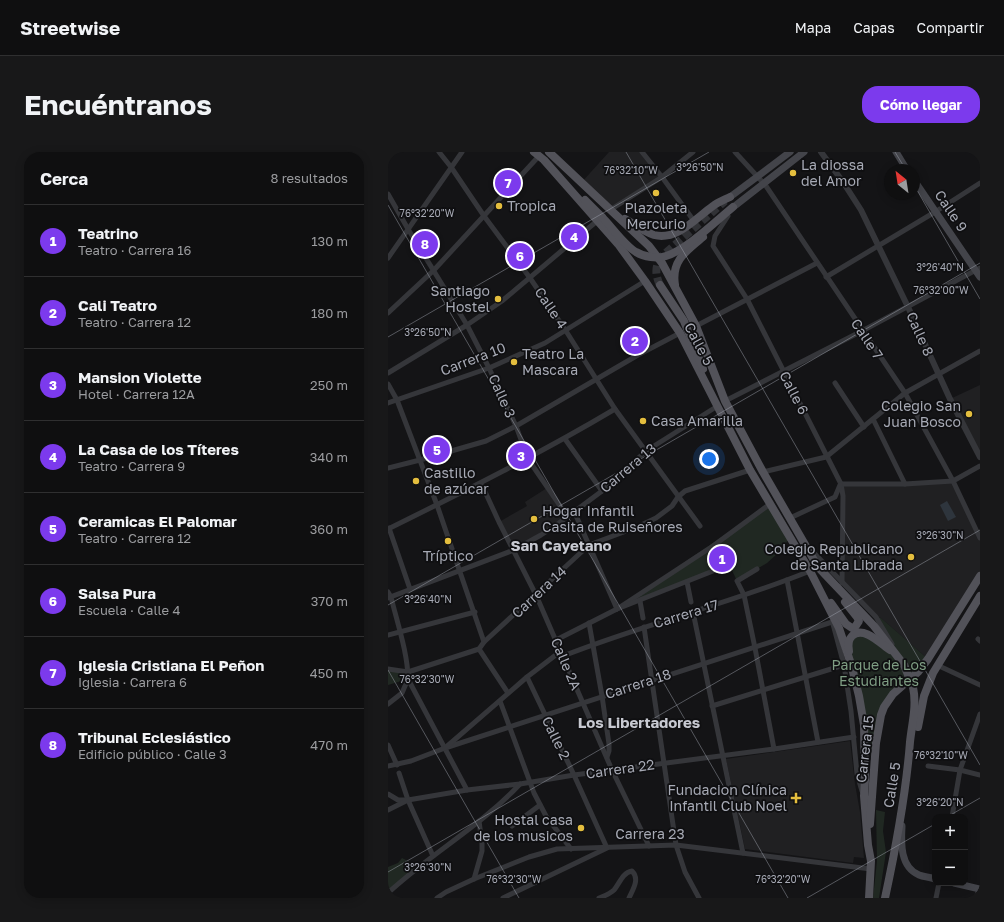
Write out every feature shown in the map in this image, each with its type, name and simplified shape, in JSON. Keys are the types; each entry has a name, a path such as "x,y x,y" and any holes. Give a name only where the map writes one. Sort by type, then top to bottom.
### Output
{"main road":[{"name":"Calle 5","path":"549,152 652,250 662,263 696,326 725,401 763,472 818,567 874,626 904,665 913,687 914,718 904,793 885,898"},
{"path":"610,210 648,232 659,236 674,234 715,205 728,199 790,152"},
{"path":"539,156 599,219 634,251 644,255 659,257 667,256 679,250 804,152"},
{"path":"896,152 903,164"},
{"name":"Calle 9","path":"920,189 979,272"},
{"path":"675,287 674,272 680,258 728,216 735,206"},
{"name":"Calle 5","path":"599,219 645,281 680,333 712,396 716,407 750,470 810,571 839,628 859,696 864,725 864,796 871,861 869,898"},
{"path":"660,285 684,321 712,396"},
{"path":"810,571 846,624 852,628 855,627 858,621 857,617 818,567"},
{"name":"Carrera 15","path":"868,838 876,743 884,707 894,694 918,672 928,659 980,576"},
{"path":"909,759 924,696 937,665 980,596"},
{"path":"850,667 848,643 857,633 869,635 897,656"},
{"path":"904,793 901,846 904,857 908,866 914,872 932,877"},
{"path":"966,886 979,889"}],"street":[{"name":"Calle 4","path":"439,152 530,278 566,331 595,380 615,409 700,526"},
{"path":"388,258 462,152"},
{"path":"642,152 694,221"},
{"path":"610,210 662,177 693,152"},
{"name":"Calle 7","path":"735,152 764,184 905,393 953,481 980,538"},
{"name":"Calle 8","path":"821,152 861,210 879,245 950,399 980,457"},
{"path":"388,313 434,270 539,156"},
{"path":"826,277 935,212 980,183"},
{"name":"Calle 3","path":"388,194 467,325 516,426 528,459 567,516"},
{"name":"Calle 6","path":"728,216 715,236 713,246 747,299 841,484 843,496 842,583"},
{"path":"388,373 467,325 502,301 599,219"},
{"path":"696,326 816,263"},
{"path":"725,401 979,272"},
{"name":"Carrera 10","path":"388,403 489,368 545,343 645,281"},
{"path":"388,468 486,441 516,426 638,355 680,333"},
{"path":"763,472 826,457 905,393 980,351"},
{"path":"835,383 864,427"},
{"path":"388,384 396,400 437,505 475,612 484,642"},
{"name":"Carrera 13","path":"389,598 514,550 554,526 602,491 646,451 716,407"},
{"path":"410,589 388,528 528,459 615,409"},
{"path":"873,419 905,484"},
{"path":"565,439 602,491"},
{"path":"790,518 835,497 841,484 905,484 953,481 980,466"},
{"name":"Carrera 14","path":"479,649 484,642 589,545 637,527 656,518 672,506 678,497 689,489 750,470"},
{"name":"Calle 2A","path":"481,483 536,595 612,770 649,846"},
{"path":"618,609 713,546 770,504"},
{"path":"574,511 618,609"},
{"name":"Calle 5","path":"804,542 880,623 897,656"},
{"path":"757,569 737,581 744,595 756,648 774,749"},
{"path":"556,640 618,609 713,571"},
{"name":"Calle 5","path":"810,571 812,583 832,622 850,667 854,737 858,774 864,796"},
{"name":"Carrera 17","path":"388,766 397,765 445,748 527,677 562,653 693,612 810,571"},
{"path":"787,580 818,742"},
{"path":"687,582 691,602"},
{"path":"388,592 400,633 408,672 408,679 402,693 388,704"},
{"path":"640,601 643,618"},
{"path":"388,635 475,612"},
{"path":"693,612 743,854"},
{"name":"Carrera 18","path":"445,748 832,622"},
{"path":"589,623 594,644 609,744 607,757"},
{"path":"644,627 676,845 685,872 699,898"},
{"path":"388,669 408,672 479,649 508,693"},
{"path":"937,665 980,685"},
{"path":"712,706 806,676 850,667"},
{"name":"Calle 2","path":"527,677 607,848"},
{"path":"408,679 467,790"},
{"path":"500,701 534,793 546,816 571,849"},
{"path":"953,814 960,770 980,714"},
{"name":"Carrera 22","path":"388,810 408,800 467,790 520,784 574,775 854,737"},
{"path":"388,745 397,765"},
{"path":"928,766 960,770 980,775"},
{"path":"399,773 408,800 433,856"},
{"path":"388,893 479,821 509,796 520,784"},
{"path":"388,794 398,800 408,800"},
{"path":"512,826 540,805"},
{"path":"474,879 482,851 479,821"},
{"name":"Carrera 23","path":"437,898 446,892 474,879 557,849 676,845 871,869"},
{"path":"503,898 607,848"},
{"path":"599,898 609,896 623,875 632,871 636,876 636,884 629,898"},
{"path":"936,898 938,886"},
{"path":"976,898 979,889"}],"shaded area":[{"path":"609,152 642,152 662,177 610,210 581,183"},
{"name":"Colegio San Juan Bosco","path":"980,385 980,457 950,399"},
{"name":"Colegio Republicano de Santa Librada","path":"953,481 980,538 980,576 928,659 881,618 876,617 842,583 841,484"},
{"name":"Hogar Infantil Casita de Ruiseñores","path":"547,488 567,516 514,550 499,522 527,506 525,502"},
{"path":"947,501 956,517 948,521 940,505"},
{"name":"Fundacion Clínica Infantil Club Noel","path":"850,741 860,812 864,858 854,857 853,863 745,849 726,759"}],"green space":[{"path":"770,504 790,538 777,554 767,563 737,581 729,564 640,601 635,596","holes":["721,552 726,553 729,557 728,562 723,565 718,564 715,560 716,555"]},
{"name":"Parque de Los Estudiantes","path":"876,617 881,618 928,659 888,700 871,754 864,744 851,664 850,640 860,633 896,655"},
{"path":"388,669 408,672 408,679 388,685"},
{"path":"876,810 885,812 883,831 886,852 879,898 873,898 877,861"},
{"path":"402,858 412,863 413,871 388,893 388,867 398,863"}],"tunnel":[{"path":"660,285 656,271 661,257 725,201"}],"place":[{"name":"La diossa del Amor","path":"793,173"},
{"name":"Iglesia Cristiana El Peñon","path":"508,183"},
{"name":"Plazoleta Mercurio","path":"656,193"},
{"name":"Tropica","path":"499,206"},
{"name":"La Casa de los Títeres","path":"574,237"},
{"name":"Tribunal Eclesiástico","path":"425,244"},
{"name":"Salsa Pura","path":"520,256"},
{"name":"Santiago Hostel","path":"498,299"},
{"name":"Cali Teatro","path":"635,341"},
{"name":"Teatro La Mascara","path":"514,362"},
{"name":"Colegio San Juan Bosco","path":"969,414"},
{"name":"Casa Amarilla","path":"643,421"},
{"name":"Ceramicas El Palomar","path":"437,450"},
{"name":"Mansion Violette","path":"521,456"},
{"name":"Castillo de azúcar","path":"416,481"},
{"name":"Hogar Infantil Casita de Ruiseñores","path":"534,519"},
{"name":"Tríptico","path":"448,541"},
{"name":"Colegio Republicano de Santa Librada","path":"911,557"},
{"name":"Teatrino","path":"722,559"},
{"name":"Fundacion Clínica Infantil Club Noel","path":"796,798"},
{"name":"Hostal casa de los musicos","path":"581,828"}],"district":[{"name":"San Cayetano","path":"561,546"},
{"name":"Los Libertadores","path":"639,723"}]}
